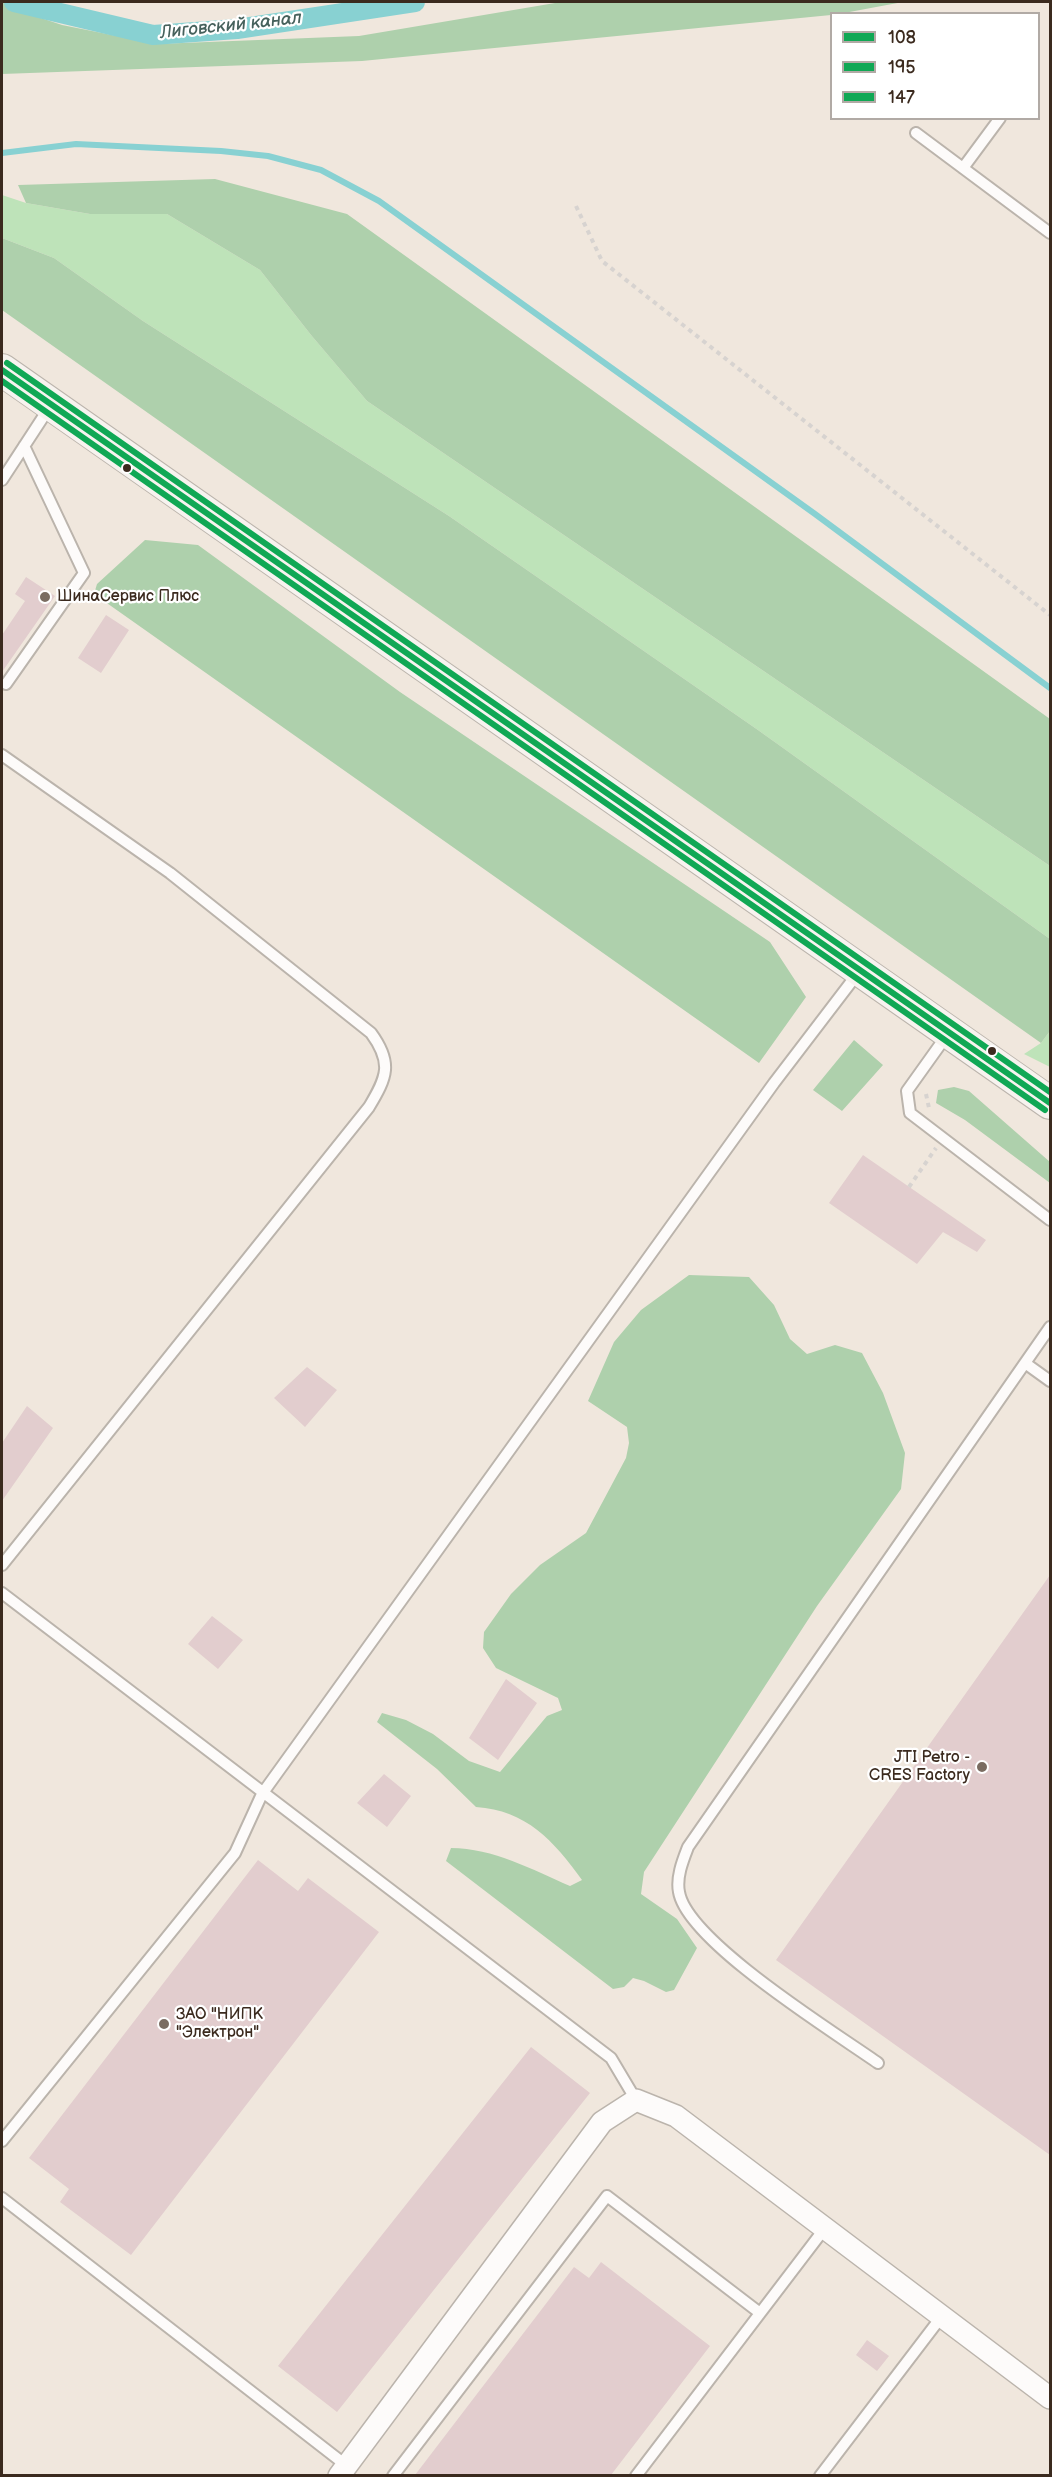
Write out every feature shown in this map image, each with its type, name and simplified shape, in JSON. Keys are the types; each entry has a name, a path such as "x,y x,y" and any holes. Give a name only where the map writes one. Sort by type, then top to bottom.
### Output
{"main road":[{"path":"2,370 1050,1103"}],"street":[{"path":"343,2471 602,2122 636,2100 676,2116 1050,2398"}],"lane":[{"path":"963,168 999,120"},
{"path":"915,133 1050,233"},
{"path":"2,480 51,405"},
{"path":"6,684 84,573 24,446"},
{"path":"2,755 170,873 371,1033 382,1048 386,1064 383,1084 369,1107 2,1565"},
{"path":"2,2141 235,1853 262,1794 774,1083 861,970"},
{"path":"949,1032 907,1091 910,1113 1050,1220"},
{"path":"878,2063 733,1961 687,1914 678,1891 681,1869 688,1847 1050,1327"},
{"path":"1025,1363 1050,1381"},
{"path":"2,1593 262,1794 611,2058 636,2100"},
{"path":"393,2475 607,2196 760,2313"},
{"path":"2,2198 343,2471"},
{"path":"636,2475 825,2228"},
{"path":"820,2475 942,2316"}],"path":[{"path":"576,206 602,261 1050,615"}],"green space":[{"path":"2,2 14,9 62,25 157,44 359,36 561,2 903,2 849,12 830,12 830,15 362,61 2,74"},
{"path":"215,179 347,214 1050,719 1050,866 367,401 260,270 167,214 90,214 26,203 18,185"},
{"path":"2,195 26,203 90,214 167,214 260,270 367,401 1050,866 1050,939 758,730 449,516 143,321 54,258 2,238"},
{"path":"2,238 54,258 143,321 449,516 758,730 1050,939 1050,1031 1041,1043 2,310"},
{"path":"145,540 198,545 400,692 770,942 806,997 759,1063 94,594 97,584"},
{"path":"1050,1031 1050,1067 1024,1054 1041,1043"},
{"path":"854,1040 883,1065 842,1111 813,1090"},
{"path":"954,1087 969,1091 1050,1162 1050,1183 965,1120 936,1103 938,1090"},
{"path":"689,1275 749,1277 774,1305 790,1339 807,1354 835,1345 862,1353 883,1393 905,1453 901,1489 817,1606 644,1872 641,1894 677,1919 697,1948 674,1990 666,1992 633,1978 624,1987 613,1989 446,1861 451,1848 467,1849 512,1861 570,1886 582,1880 561,1853 524,1821 494,1809 476,1807 437,1769 377,1722 382,1713 406,1720 433,1734 469,1761 500,1772 547,1716 562,1710 558,1698 496,1668 483,1648 484,1632 511,1594 540,1565 586,1533 626,1458 629,1443 627,1427 588,1401 614,1342 641,1310"}],"building":[{"path":"26,577 55,596 2,672 2,635 25,601 15,594"},
{"path":"106,615 129,630 101,673 78,658"},
{"path":"863,1155 986,1240 977,1252 943,1232 917,1264 829,1203"},
{"path":"307,1367 337,1390 305,1427 274,1398"},
{"path":"27,1406 53,1428 2,1501 2,1443"},
{"name":"JTI Petro - CRES Factory","path":"1050,1575 1050,2155 776,1960"},
{"path":"212,1616 243,1640 218,1669 188,1644"},
{"path":"506,1679 537,1703 498,1760 469,1738"},
{"path":"384,1774 411,1796 387,1827 357,1803"},
{"path":"258,1860 298,1891 308,1878 379,1932 131,2255 60,2202 69,2189 29,2158"},
{"path":"531,2047 590,2093 337,2412 278,2366"},
{"path":"601,2262 710,2346 611,2475 415,2475 574,2267 589,2278"},
{"path":"867,2340 889,2356 877,2371 856,2355"}],"waterway":[{"name":"Лиговский канал","path":"14,2 153,35 237,29 415,2"},
{"path":"2,153 76,144 221,151 268,156 321,170 379,201 815,514 1050,688"}],"transit line":[{"name":"147","path":"7,363 1050,1092"},
{"name":"108","path":"2,370 1050,1103"},
{"name":"195","path":"2,381 1045,1110"}],"place":[{"name":"ШинаСервис Плюс","path":"45,597"},
{"name":"JTI Petro - CRES Factory","path":"982,1767"},
{"name":"ЗАО \"НИПК \"Электрон\"","path":"164,2024"}]}
